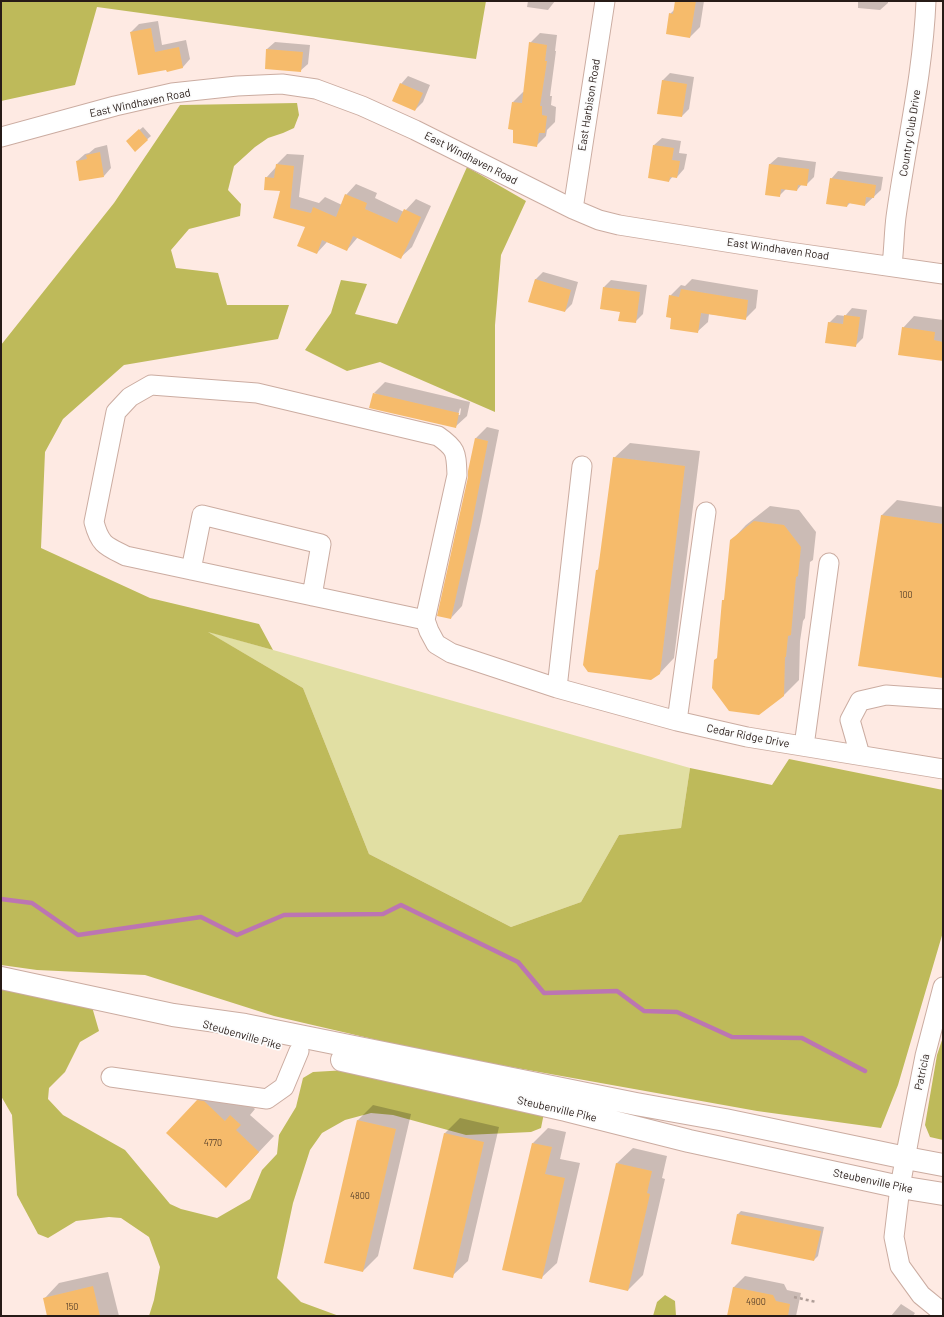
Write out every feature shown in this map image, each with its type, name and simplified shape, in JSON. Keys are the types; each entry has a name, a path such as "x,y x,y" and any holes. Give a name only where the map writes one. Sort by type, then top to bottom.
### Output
{"main road":[{"name":"Steubenville Pike","path":"1,978 173,1015 245,1025 636,1104 725,1120 943,1165"},
{"name":"Steubenville Pike","path":"173,1015 242,1038 566,1110 689,1141 900,1187 943,1194"}],"street":[{"name":"East Harbison Road","path":"573,209 605,1"},
{"name":"Country Club Drive","path":"892,265 896,218 918,86 926,17 926,1"},
{"name":"East Windhaven Road","path":"1,137 115,106 172,93 237,86 282,84 316,89 362,106 415,130 573,209 599,220 619,225 892,265 943,274"},
{"path":"151,385 257,393 438,436 450,444 456,456 457,475 425,620 191,570 126,556 105,545 97,534 94,522 116,412 130,397 151,385"},
{"path":"557,688 582,466"},
{"path":"677,721 706,512"},
{"path":"191,570 202,515 321,544 312,596"},
{"path":"804,746 829,563"},
{"name":"Cedar Ridge Drive","path":"425,620 436,644 451,653 557,688 677,721 747,737 943,769"},
{"path":"860,755 850,720 860,701 886,695 943,699"},
{"name":"Patricia","path":"943,987 925,1056 900,1187 894,1237 900,1266 921,1295 943,1313"},
{"path":"111,1078 267,1099 284,1086 299,1051"}],"path":[{"path":"794,1297 816,1302"}],"shaded area":[{"path":"1,1 486,1 476,59 97,7 75,85 1,101"},
{"path":"297,103 299,115 294,128 268,138 255,147 234,166 228,190 241,204 240,216 189,229 171,250 176,268 218,273 227,305 289,305 278,339 124,365 63,419 45,452 41,548 150,598 259,624 273,650 208,632 303,688 369,854 511,927 581,902 619,835 681,828 690,768 772,785 789,759 943,790 943,932 898,1085 881,1128 757,1111 433,1053 274,1016 145,975 37,970 1,965 1,345 114,203 180,105"},
{"path":"467,167 526,201 501,255 495,325 495,412 380,362 347,371 305,350 331,313 341,280 367,284 355,314 397,324"},
{"path":"206,631 690,768 681,828 619,835 581,902 511,927 369,854 303,688"},
{"path":"1,982 90,1000 99,1031 80,1042 65,1072 49,1088 48,1099 63,1115 125,1150 170,1204 181,1209 217,1218 250,1199 262,1170 277,1154 279,1135 296,1107 303,1078 313,1072 347,1070 545,1108 541,1128 531,1132 466,1135 393,1115 371,1113 345,1120 322,1133 310,1150 293,1203 277,1278 301,1302 339,1316 149,1316 154,1300 160,1267 149,1237 121,1218 109,1217 76,1221 48,1238 38,1234 17,1195 12,1115 1,1096"},
{"path":"943,1037 943,1140 930,1137 925,1125 937,1055"},
{"path":"665,1295 675,1301 676,1316 653,1316 657,1302"}],"building":[{"path":"675,1 696,1 690,38 666,34 669,13 673,14"},
{"path":"151,28 155,52 179,47 183,68 167,72 166,70 138,75 130,32"},
{"path":"529,42 547,45 545,61 547,61 540,106 542,106 542,115 547,116 545,133 539,133 537,147 513,143 513,130 508,129 512,102 522,103"},
{"path":"266,49 303,52 301,72 265,69"},
{"path":"662,80 687,84 682,117 657,114"},
{"path":"400,83 423,93 415,111 392,101"},
{"path":"139,129 148,140 135,152 126,141"},
{"path":"653,145 674,148 672,160 680,161 677,178 670,177 669,182 648,178"},
{"path":"100,152 104,177 79,181 76,161 87,159 86,155"},
{"path":"276,164 294,166 290,208 311,213 313,207 336,217 345,194 367,203 365,209 397,223 404,209 421,217 401,259 353,236 347,251 322,240 317,254 297,246 305,227 273,218 280,191 264,190 265,177 274,178"},
{"path":"769,164 809,169 807,186 798,185 797,191 781,189 780,197 765,195"},
{"path":"830,178 876,185 874,198 866,197 865,206 848,203 847,207 826,204"},
{"path":"535,279 571,290 565,312 528,302"},
{"path":"603,287 640,292 636,323 618,321 620,312 600,309"},
{"path":"681,289 748,300 746,320 701,313 698,333 670,329 671,318 666,317 669,295 679,297"},
{"path":"844,315 860,317 856,347 825,343 828,322 843,324"},
{"path":"902,327 935,332 934,340 943,342 943,361 898,355"},
{"path":"373,393 459,413 456,428 369,408"},
{"path":"475,438 488,441 470,534 451,619 437,616 468,477"},
{"path":"613,457 685,466 660,674 651,680 588,672 583,665 596,570 598,570"},
{"path":"881,515 943,524 943,678 858,666"},
{"path":"754,521 784,525 801,547 798,576 796,577 791,635 788,636 785,657 784,696 759,715 729,711 712,688 714,660 717,658 722,600 724,600 730,540"},
{"path":"197,1100 204,1101 225,1121 230,1115 241,1125 236,1130 259,1152 226,1188 166,1133"},
{"path":"357,1120 396,1129 363,1272 324,1263"},
{"path":"444,1133 484,1142 453,1278 413,1269"},
{"path":"532,1143 552,1147 545,1174 565,1178 542,1279 502,1270"},
{"path":"616,1163 652,1171 647,1193 650,1194 628,1291 589,1282"},
{"path":"737,1214 821,1231 814,1261 731,1244"},
{"path":"93,1286 100,1316 47,1316 43,1298"},
{"path":"733,1287 773,1295 776,1301 790,1304 788,1316 727,1316"}],"waterway":[{"path":"1,899 32,903 78,935 201,917 237,935 284,915 383,914 401,905 518,962 544,993 617,991 644,1011 677,1012 732,1037 802,1038 865,1071"}]}
